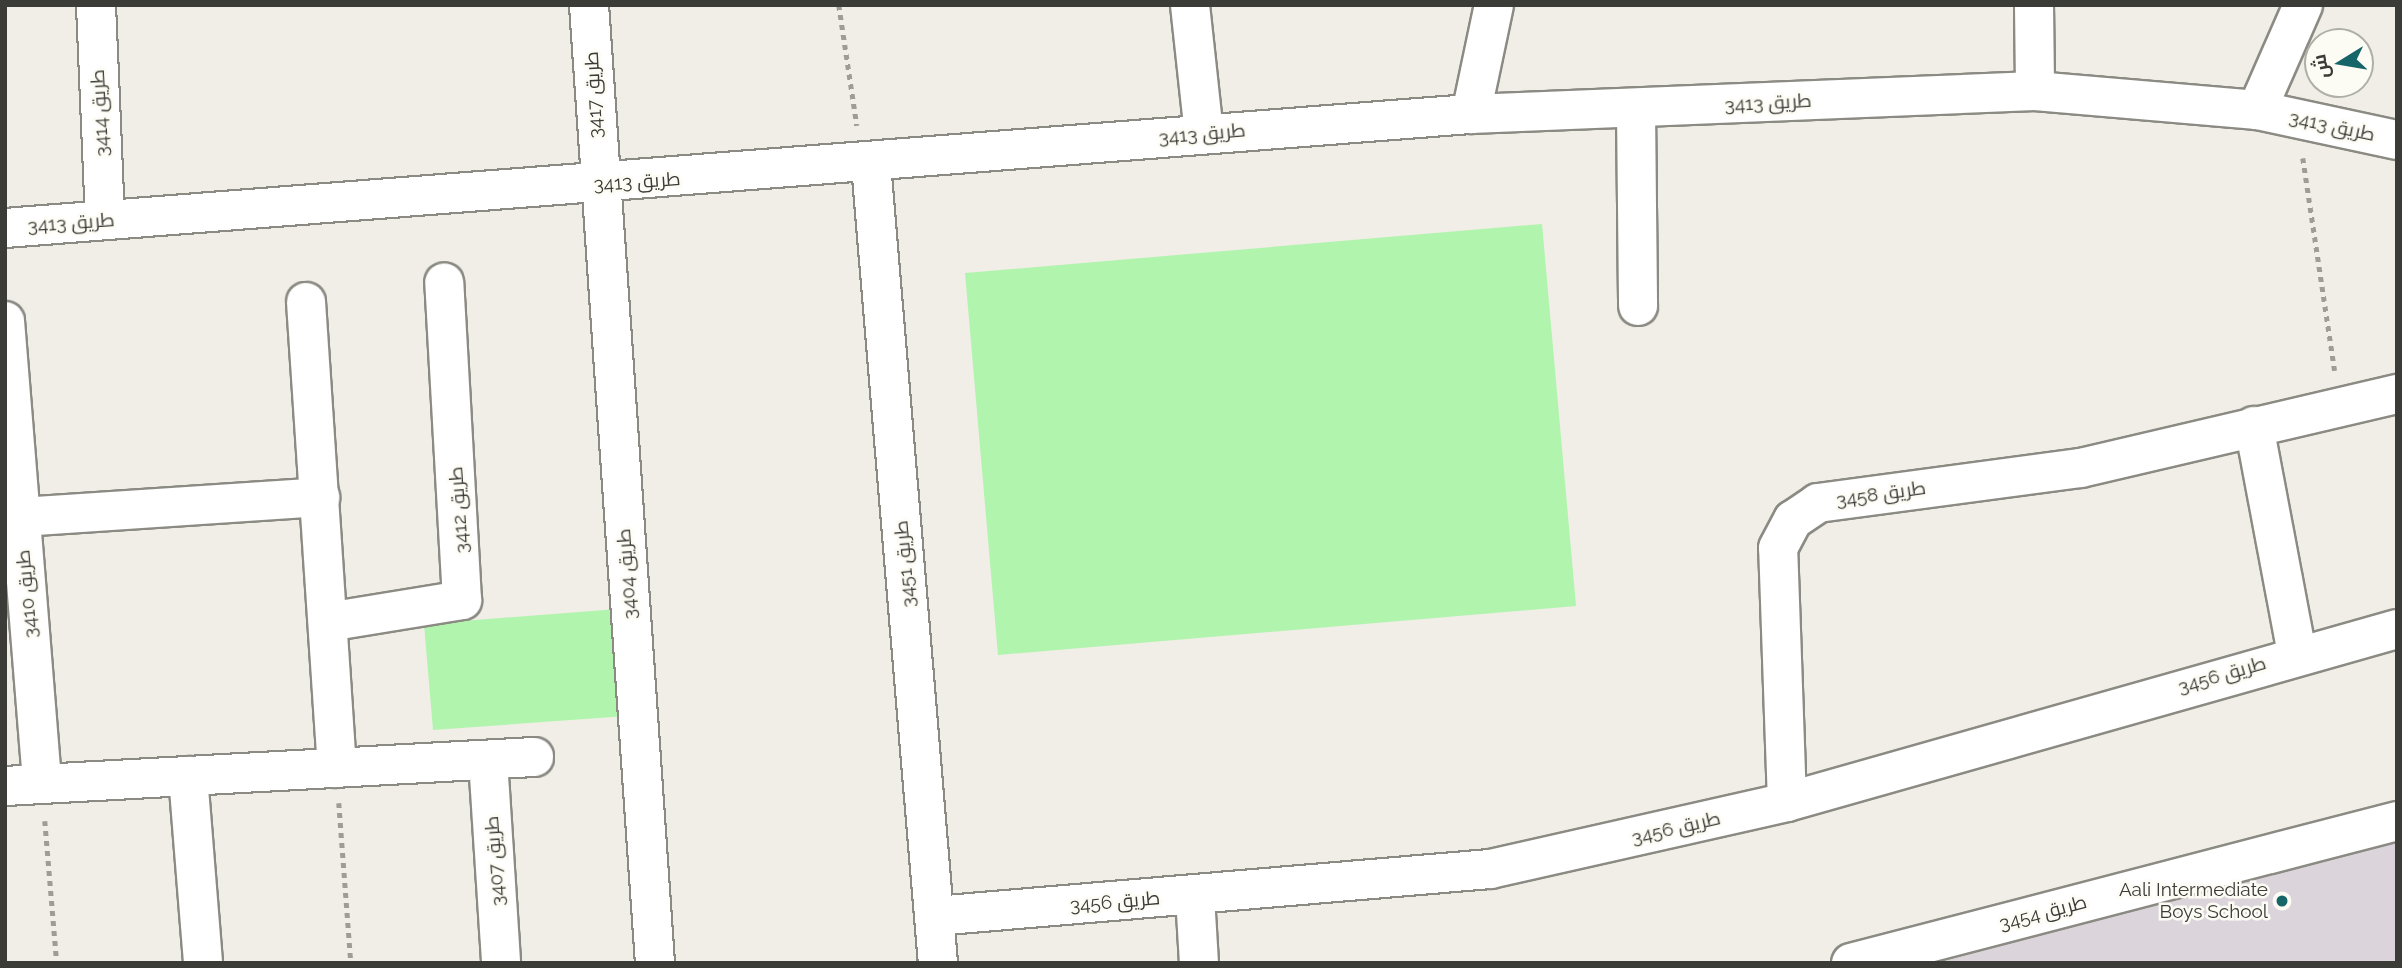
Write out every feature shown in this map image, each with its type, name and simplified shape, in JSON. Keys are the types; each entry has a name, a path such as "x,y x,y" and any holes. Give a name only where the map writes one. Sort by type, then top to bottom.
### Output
{"street":[{"name":"طريق 3414","path":"96,5 105,220"},
{"name":"طريق 3417","path":"589,5 599,185"},
{"path":"1190,5 1205,133"},
{"path":"1471,114 1494,5"},
{"path":"2034,5 2035,91"},
{"path":"2257,110 2304,5"},
{"name":"طريق 3413","path":"5,228 867,165 1205,133 1471,114 2035,91 2257,110 2397,140"},
{"path":"1636,109 1638,306"},
{"name":"طريق 3451","path":"867,165 938,963"},
{"name":"طريق 3404","path":"599,185 655,963"},
{"name":"طريق 3412","path":"328,622 462,600 444,283"},
{"path":"306,302 337,768"},
{"name":"طريق 3410","path":"5,321 43,784"},
{"name":"طريق 3458","path":"1787,802 1777,580 1778,548 1793,520 1818,503 2081,468 2397,394"},
{"path":"2254,426 2297,653"},
{"path":"21,517 320,497"},
{"name":"طريق 3456","path":"935,916 1490,869 1787,802 2297,653 2397,629"},
{"path":"5,786 534,757"},
{"name":"طريق 3407","path":"488,760 501,963"},
{"path":"188,776 203,963"},
{"name":"طريق 3454","path":"1851,963 2397,821"},
{"path":"1195,896 1199,963"}],"path":[{"path":"839,5 867,165"},
{"path":"2297,119 2340,407"},
{"path":"337,768 351,963"},
{"path":"43,784 57,963"}],"green space":[{"path":"1542,224 1576,606 998,655 965,273"},
{"path":"618,609 627,716 433,730 424,624"}],"building":[{"name":"Aali Intermediate Boys School","path":"2397,839 2397,963 1941,963 1941,962"}],"place":[{"name":"Aali Intermediate Boys School","path":"2282,901"}]}
